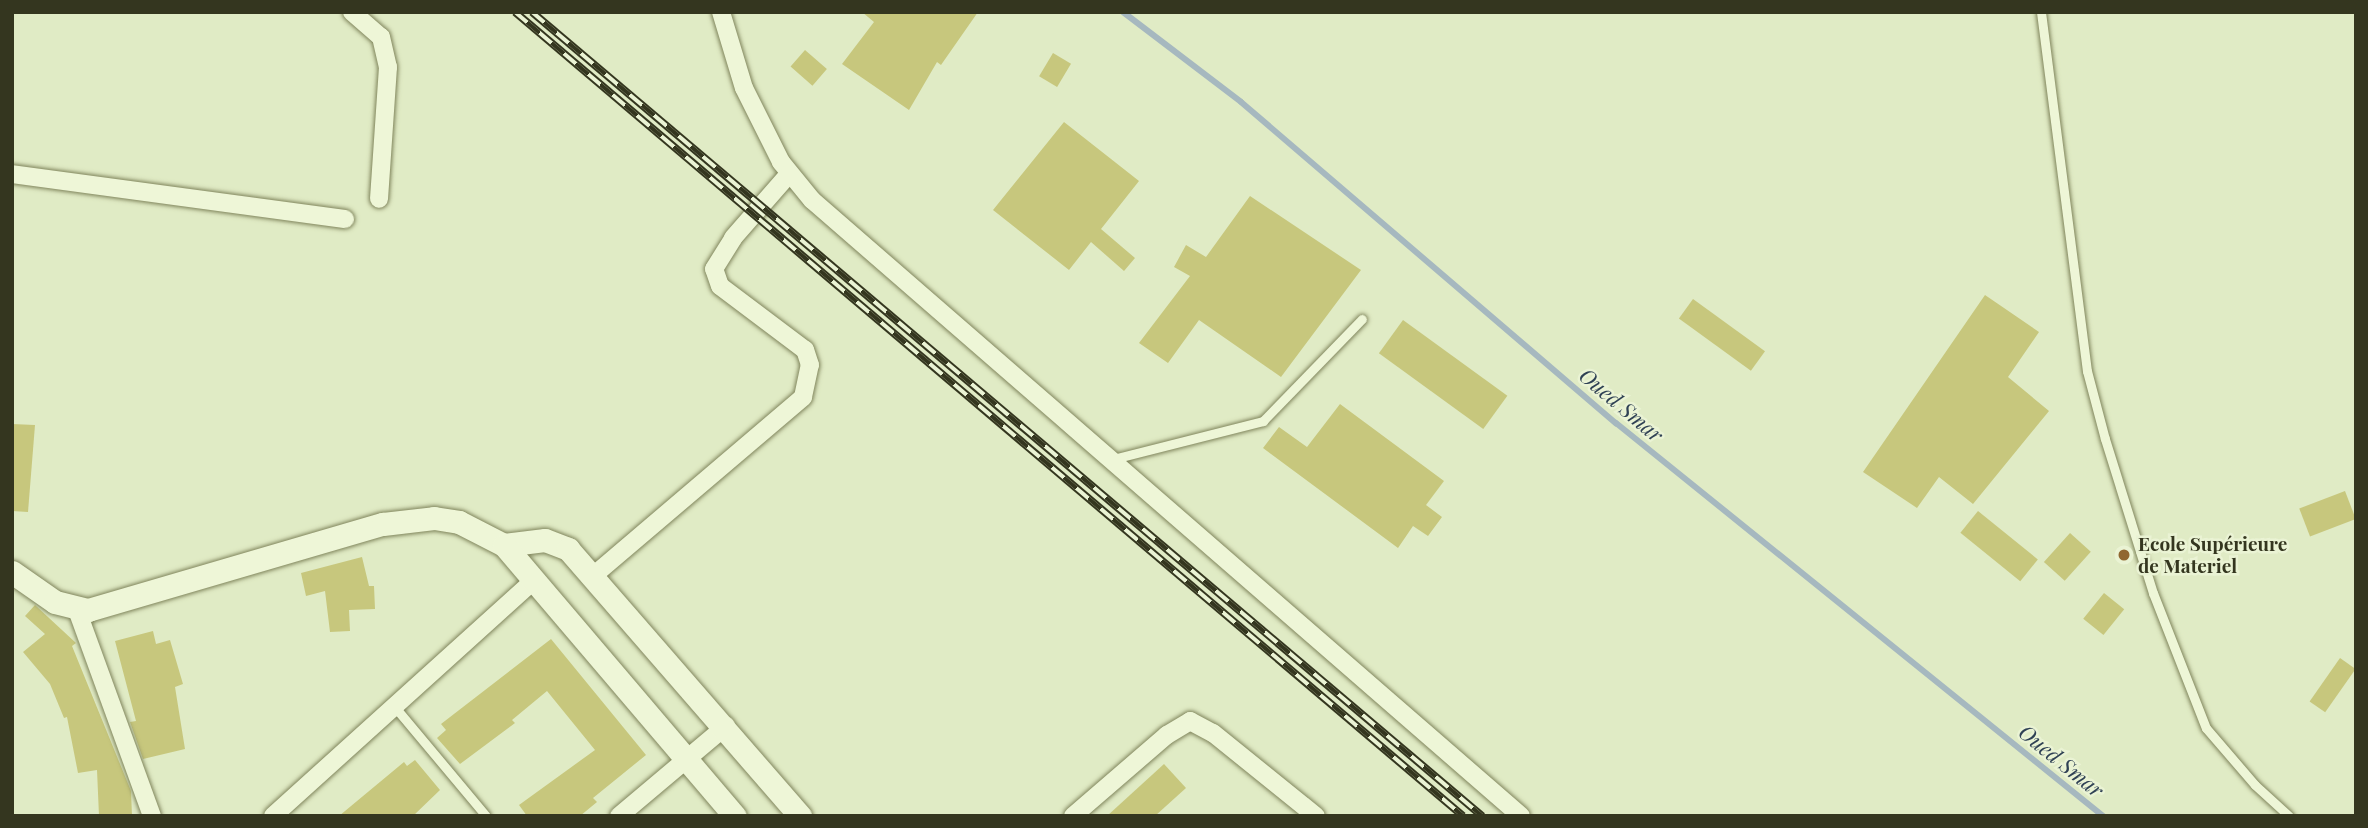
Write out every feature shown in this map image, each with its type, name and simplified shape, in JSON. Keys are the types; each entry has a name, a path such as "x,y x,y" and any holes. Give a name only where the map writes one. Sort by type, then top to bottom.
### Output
{"street":[{"path":"352,12 381,37 388,67 379,200"},
{"path":"721,12 744,88 789,174 840,227 1113,458 1521,816"},
{"path":"12,174 345,219"},
{"path":"593,576 803,397 810,382 805,350 720,286 714,269 727,245 789,174"},
{"path":"12,572 55,602 77,610 101,608 408,518 459,522 504,545 734,816"},
{"path":"504,545 557,543 593,576 726,726 800,816"},
{"path":"273,816 533,581"},
{"path":"77,610 153,813"},
{"path":"1073,816 1167,735 1190,721 1213,733 1316,816"},
{"path":"619,816 726,726"}],"lane":[{"path":"2041,12 2087,371 2105,439 2153,593 2206,728 2255,785 2289,816"},
{"path":"1113,458 1262,421 1362,319"},
{"path":"394,706 486,816"}],"building":[{"path":"862,12 978,12 941,65 937,62 909,110 842,64 874,22"},
{"path":"805,50 827,69 812,86 791,67"},
{"path":"1053,53 1071,64 1057,87 1039,76"},
{"path":"1064,122 1139,181 1101,229 1135,258 1124,271 1091,242 1069,270 993,210"},
{"path":"1250,196 1361,270 1281,377 1199,320 1168,363 1139,343 1190,276 1174,267 1186,245 1206,257"},
{"path":"1985,295 2039,332 2008,377 2049,411 1973,504 1939,477 1917,508 1863,472"},
{"path":"1693,299 1765,351 1751,371 1679,318"},
{"path":"1403,320 1507,396 1483,429 1379,353"},
{"path":"1340,404 1444,481 1426,505 1442,517 1428,536 1413,526 1398,548 1263,448 1279,427 1307,447"},
{"path":"12,424 35,425 28,512 12,511"},
{"path":"2345,491 2356,519 2310,537 2299,509"},
{"path":"1978,511 2038,559 2020,581 1960,533"},
{"path":"2070,533 2091,552 2065,581 2044,562"},
{"path":"362,557 369,586 374,586 375,609 349,610 350,631 330,632 325,591 306,596 301,573"},
{"path":"2104,593 2124,609 2103,635 2083,619"},
{"path":"35,605 76,643 72,646 131,791 132,816 99,816 97,770 78,773 67,717 64,718 50,684 23,652 45,634 25,616"},
{"path":"153,631 156,644 170,640 183,684 175,687 185,749 143,759 130,722 136,721 115,641"},
{"path":"551,639 646,755 593,798 597,802 580,816 527,816 519,805 595,750 547,691 512,720 515,723 460,764 437,738 446,730 441,724"},
{"path":"2340,658 2356,669 2325,712 2310,701"},
{"path":"415,760 440,790 413,816 339,816 404,762 407,766"},
{"path":"1164,764 1186,788 1155,816 1107,816"}],"waterway":[{"name":"Oued Smar","path":"1123,12 1241,102 1616,423 2103,816"}],"railway":[{"path":"515,12 1463,816"},
{"path":"532,12 1482,816"}],"place":[{"name":"Ecole Supérieure de Materiel","path":"2124,555"}]}
